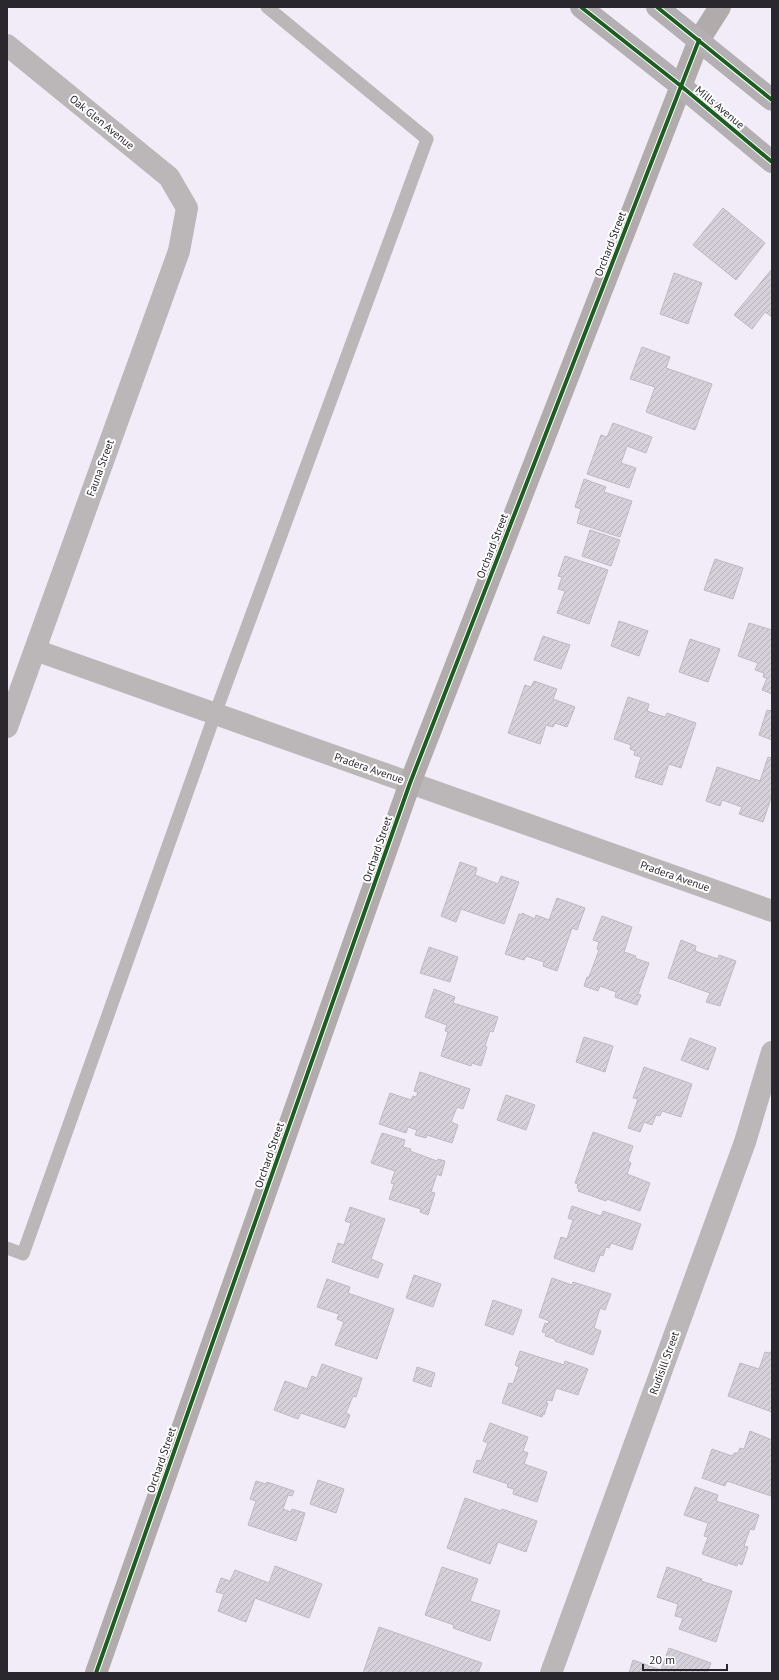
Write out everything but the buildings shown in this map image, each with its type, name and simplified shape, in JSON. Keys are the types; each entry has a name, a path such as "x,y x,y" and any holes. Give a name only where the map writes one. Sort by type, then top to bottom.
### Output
{"main road":[{"name":"Mills Avenue","path":"580,7 681,86 772,162"},
{"path":"658,7 772,100"}],"street":[{"name":"Orchard Street","path":"96,1673 410,782 699,40 720,7"},
{"name":"Oak Glen Avenue","path":"7,45 169,178 187,208"},
{"name":"Fauna Street","path":"7,727 179,251 187,208"},
{"name":"Pradera Avenue","path":"35,650 772,911"},
{"name":"Rudisill Street","path":"551,1673 745,1142 772,1052"}],"lane":[{"path":"7,1248 23,1254 216,714 427,139 267,7"}],"cycle path":[{"path":"581,7 681,86 772,162"},
{"path":"657,7 772,100"},
{"path":"96,1673 410,783 699,40"}]}
